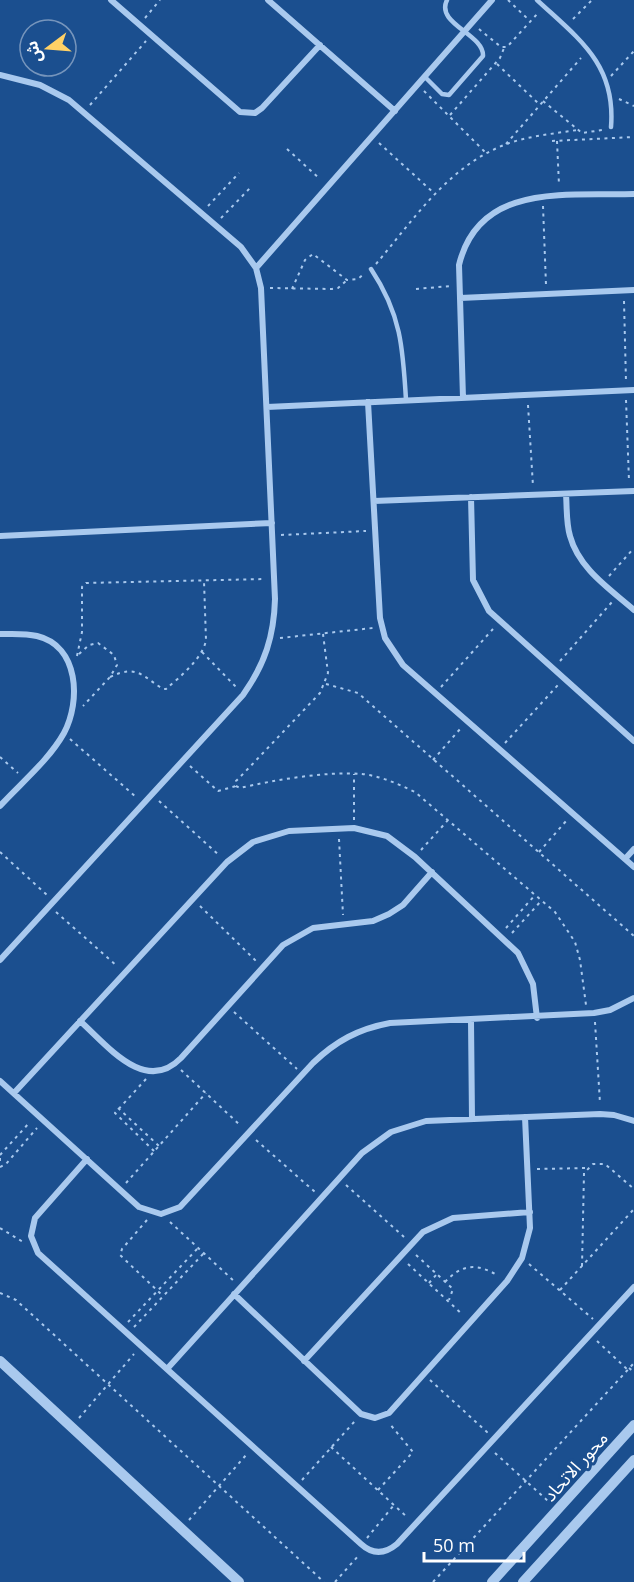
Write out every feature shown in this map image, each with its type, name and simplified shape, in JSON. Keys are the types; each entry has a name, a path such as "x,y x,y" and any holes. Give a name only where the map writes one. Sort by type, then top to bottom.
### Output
{"street":[{"path":"111,0 234,108 248,114 262,108 320,45"},
{"path":"268,0 395,111"},
{"path":"256,268 492,0"},
{"path":"0,75 40,85 84,111 242,247 256,268 261,288 274,579 271,639 265,659 243,694 0,960"},
{"path":"463,398 459,265 463,248 484,219 514,201 634,194"},
{"path":"460,298 634,290"},
{"path":"267,407 634,390"},
{"path":"368,402 382,628 396,657 435,694 634,867"},
{"path":"374,501 634,491"},
{"path":"566,494 569,535 574,549 582,562 634,610"},
{"path":"471,497 471,562 473,580 479,596 500,622 634,741"},
{"path":"0,536 272,523"},
{"path":"0,634 39,636 62,651 69,663 74,692 69,721 64,733 0,806"},
{"path":"14,1093 227,862 253,842 289,831 354,828 387,836 415,857 506,940 527,968 537,1001 537,1018"},
{"path":"625,859 634,849"},
{"path":"80,1021 131,1066 152,1072 175,1064 283,945 313,928 373,921 389,914 403,905 432,872"},
{"path":"0,1081 139,1207 153,1214 161,1214 180,1207 303,1074 329,1048 347,1035 368,1027 390,1023 591,1014 610,1011 634,998"},
{"path":"471,1021 472,1119"},
{"path":"167,1369 338,1178 362,1153 391,1132 426,1121 600,1114 614,1115 634,1121"},
{"path":"234,1294 361,1414 368,1417 383,1416 389,1413 507,1281 522,1258 527,1243 530,1212 525,1117"},
{"path":"87,1159 34,1218 31,1236 38,1253 363,1546 377,1552 391,1549 634,1287"},
{"path":"304,1361 409,1245 430,1228 453,1218 530,1212"},
{"path":"0,1361 239,1582"},
{"name":"محور الاتحاد","path":"492,1582 634,1425"},
{"path":"523,1582 634,1460"}],"lane":[{"path":"425,77 442,94 449,95 481,60 482,47 446,15 444,6 447,0"},
{"path":"537,0 589,49 607,81 611,96 611,127"},
{"path":"371,269 382,286 399,323 403,342 406,400"}],"path":[{"path":"140,25 160,0"},
{"path":"508,0 531,21"},
{"path":"566,27 592,0"},
{"path":"449,116 496,63 504,48 543,6"},
{"path":"472,23 504,48"},
{"path":"84,111 152,35"},
{"path":"505,145 589,49"},
{"path":"607,81 634,51"},
{"path":"496,63 540,105"},
{"path":"418,85 486,153"},
{"path":"611,96 634,106"},
{"path":"543,101 577,130"},
{"path":"261,288 332,289 338,288 347,280 358,279 371,269 455,174 486,153 525,139 577,130 593,134 611,127"},
{"path":"552,141 634,136"},
{"path":"372,137 435,194"},
{"path":"557,141 560,197"},
{"path":"286,149 328,187"},
{"path":"202,212 239,173"},
{"path":"216,224 252,186"},
{"path":"543,198 547,294"},
{"path":"292,289 305,260 313,254 347,280"},
{"path":"416,289 460,286"},
{"path":"527,394 533,495"},
{"path":"273,536 375,530"},
{"path":"603,583 634,548"},
{"path":"77,656 82,632 84,585 274,579"},
{"path":"110,677 135,671 143,673 166,689 202,652 206,640 204,581"},
{"path":"553,669 618,596"},
{"path":"435,694 500,622"},
{"path":"271,639 382,628"},
{"path":"236,786 236,781 326,684 323,634"},
{"path":"69,663 93,643 103,644 117,660 116,670 69,721"},
{"path":"202,652 243,694"},
{"path":"499,750 564,678"},
{"path":"326,684 358,693 634,936"},
{"path":"432,760 467,722"},
{"path":"64,733 144,804"},
{"path":"0,757 25,779"},
{"path":"184,760 218,791 236,786 240,788 260,783 354,774 398,784 415,792 449,819 542,900 567,926 580,960 591,1014 600,1114"},
{"path":"354,774 354,828"},
{"path":"152,795 227,862"},
{"path":"539,853 573,814"},
{"path":"415,857 449,819"},
{"path":"339,829 344,923"},
{"path":"0,852 124,973"},
{"path":"500,934 536,895"},
{"path":"192,899 263,967"},
{"path":"506,940 542,900"},
{"path":"228,1006 303,1074"},
{"path":"152,1072 117,1108 116,1114 154,1151"},
{"path":"120,1189 206,1093"},
{"path":"117,1108 159,1146"},
{"path":"37,1114 0,1156 0,1166 6,1164 44,1120"},
{"path":"527,1169 588,1168 599,1163 605,1164 634,1190"},
{"path":"582,1266 583,1179 588,1168"},
{"path":"338,1178 454,1291 448,1301"},
{"path":"560,1290 634,1209"},
{"path":"153,1214 122,1249 120,1255 163,1296"},
{"path":"161,1214 241,1287"},
{"path":"0,1228 15,1239 33,1245"},
{"path":"122,1328 198,1248"},
{"path":"128,1333 204,1253"},
{"path":"399,1256 471,1322"},
{"path":"522,1258 599,1324"},
{"path":"445,1282 460,1269 477,1266 507,1281"},
{"path":"429,1283 437,1274"},
{"path":"169,1278 174,1284"},
{"path":"0,1293 15,1300 324,1582"},
{"path":"143,1305 149,1311"},
{"path":"590,1334 634,1372"},
{"path":"71,1427 141,1346"},
{"path":"433,1582 634,1363"},
{"path":"424,1375 494,1438"},
{"path":"297,1486 361,1414"},
{"path":"378,1490 413,1452 383,1416"},
{"path":"487,1446 558,1510"},
{"path":"331,1447 415,1524"},
{"path":"182,1529 254,1448"},
{"path":"335,1582 394,1505"}]}
